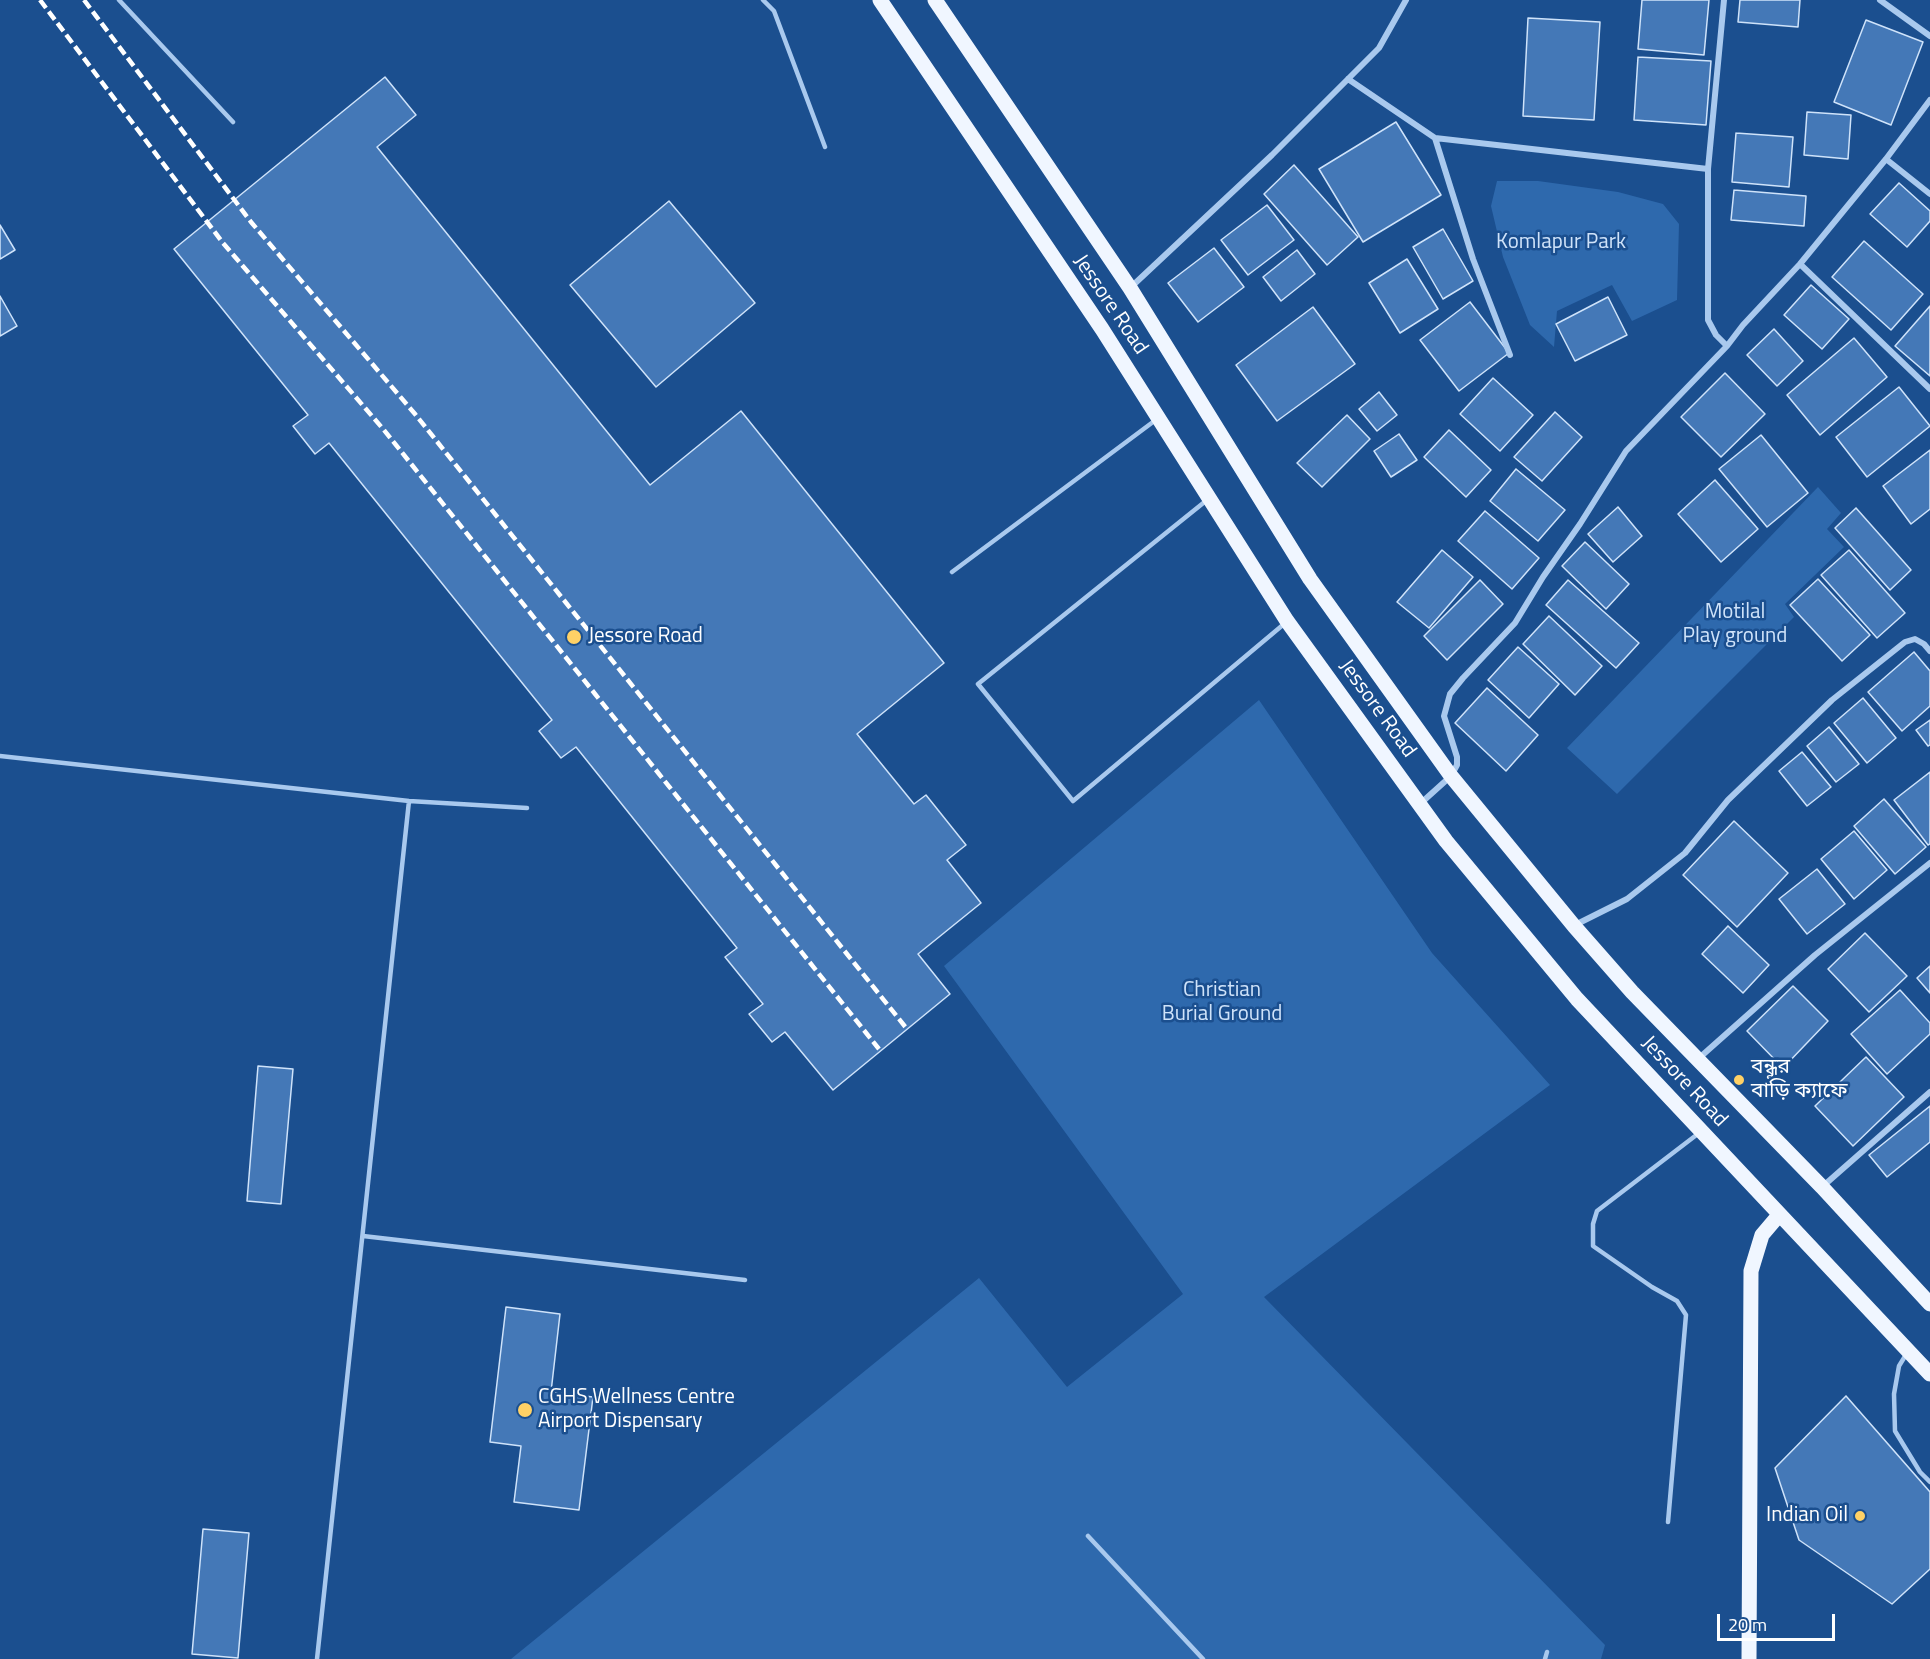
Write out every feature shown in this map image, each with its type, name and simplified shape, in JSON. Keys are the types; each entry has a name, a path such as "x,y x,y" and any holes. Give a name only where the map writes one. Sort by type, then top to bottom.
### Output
{"main road":[{"name":"Jessore Road","path":"880,0 1102,329 1287,621 1446,841 1577,999 1930,1374"},
{"name":"Jessore Road","path":"935,0 1130,288 1310,579 1451,776 1574,926 1632,992 1822,1187 1930,1304"},
{"path":"1749,1659 1751,1270 1762,1234 1779,1215"}],"street":[{"path":"1130,288 1272,155 1379,48 1406,0"},
{"path":"1724,0 1708,169 1708,320 1716,335 1726,346"},
{"path":"1880,0 1930,36"},
{"path":"1348,79 1435,138 1708,169"},
{"path":"1420,804 1451,776 1457,765 1457,757 1444,716 1450,694 1515,623 1626,451 1800,264 1887,159 1930,100"},
{"path":"1435,138 1473,259 1510,355"},
{"path":"1887,159 1930,194"},
{"path":"1800,264 1930,389"},
{"path":"1574,926 1627,899 1686,853 1728,800 1832,700 1905,642 1915,639 1930,651"},
{"path":"1698,1060 1815,955 1930,863"},
{"path":"1822,1187 1930,1092"}],"lane":[{"path":"119,0 233,122"},
{"path":"763,0 774,11 825,147"},
{"path":"952,572 1159,417"},
{"path":"1210,498 978,684 1073,801 1287,621"},
{"path":"0,756 409,801 527,808"},
{"path":"317,1659 409,801"},
{"path":"1668,1522 1686,1316 1677,1301 1652,1287 1593,1246 1593,1224 1596,1211 1702,1132"},
{"path":"363,1236 745,1280"},
{"path":"1908,1351 1899,1366 1894,1394 1895,1431 1920,1472 1930,1482"},
{"path":"1088,1536 1203,1659"},
{"path":"1545,1659 1547,1652"}],"green space":[{"name":"Komlapur Park","path":"1497,181 1538,181 1618,192 1663,204 1679,224 1677,300 1632,321 1612,285 1557,311 1554,347 1530,325 1503,257 1491,206"},
{"name":"Motilal Play ground","path":"1818,487 1841,513 1827,529 1844,547 1785,604 1794,617 1617,794 1567,748"},
{"name":"Christian Burial Ground","path":"1259,700 1432,953 1550,1085 1264,1297 1605,1645 1601,1659 511,1659 979,1278 1067,1387 1183,1294 944,966"}],"building":[{"path":"1642,0 1709,0 1704,55 1638,49"},
{"path":"1740,0 1800,0 1798,27 1738,22"},
{"path":"1528,18 1600,22 1594,120 1523,116"},
{"path":"1866,20 1923,42 1891,125 1834,102"},
{"path":"1638,57 1711,61 1706,125 1634,120"},
{"name":"Jessore Road","path":"385,77 416,115 377,147 650,485 741,411 944,663 857,734 914,804 926,795 966,845 947,860 981,903 918,954 950,994 833,1090 785,1032 772,1042 749,1014 763,1004 725,957 737,948 576,747 561,758 539,731 552,720 329,443 315,454 293,426 308,415 174,249"},
{"path":"1807,112 1851,115 1848,159 1804,155"},
{"path":"1396,122 1441,195 1363,242 1319,169"},
{"path":"1736,133 1793,137 1789,187 1732,182"},
{"path":"1294,165 1358,237 1327,265 1264,194"},
{"path":"1899,183 1930,211 1930,221 1907,247 1870,214"},
{"path":"1734,190 1806,196 1804,226 1731,220"},
{"path":"669,201 755,303 656,387 570,285"},
{"path":"1267,205 1294,240 1248,275 1221,240"},
{"path":"0,225 15,250 0,259"},
{"path":"1443,229 1473,281 1443,299 1413,247"},
{"path":"1864,241 1923,294 1891,330 1832,277"},
{"path":"1214,248 1244,287 1198,322 1168,283"},
{"path":"1297,250 1315,274 1281,301 1263,277"},
{"path":"1407,259 1438,309 1400,333 1369,283"},
{"path":"1811,285 1849,319 1822,349 1784,315"},
{"path":"0,296 17,326 0,336"},
{"path":"1608,297 1627,335 1575,361 1556,324"},
{"path":"1470,302 1509,353 1459,391 1420,340"},
{"path":"1930,306 1930,376 1895,346"},
{"path":"1313,307 1355,364 1277,421 1236,365"},
{"path":"1774,329 1803,361 1777,386 1747,355"},
{"path":"1854,338 1887,377 1820,435 1787,395"},
{"path":"1725,373 1765,414 1721,457 1681,417"},
{"path":"1493,378 1533,415 1500,451 1460,414"},
{"path":"1899,387 1930,426 1867,477 1836,437"},
{"path":"1379,392 1397,415 1377,431 1359,409"},
{"path":"1555,412 1582,437 1542,481 1514,457"},
{"path":"1347,415 1370,439 1322,487 1297,463"},
{"path":"1449,430 1491,470 1466,497 1424,457"},
{"path":"1399,434 1417,460 1391,477 1374,451"},
{"path":"1761,435 1808,493 1767,527 1719,469"},
{"path":"1930,450 1930,509 1911,524 1883,486"},
{"path":"1516,469 1565,510 1538,541 1490,501"},
{"path":"1715,480 1758,529 1721,562 1678,514"},
{"path":"1618,507 1642,536 1613,562 1588,534"},
{"path":"1856,508 1911,570 1890,590 1835,528"},
{"path":"1485,511 1539,558 1512,589 1458,541"},
{"path":"1585,542 1629,584 1606,609 1562,566"},
{"path":"1442,550 1473,577 1429,628 1397,602"},
{"path":"1849,550 1905,613 1877,638 1821,575"},
{"path":"1818,579 1870,635 1842,661 1790,605"},
{"path":"1480,580 1503,604 1447,660 1424,636"},
{"path":"1568,580 1639,643 1616,668 1546,605"},
{"path":"1549,616 1602,666 1575,695 1523,644"},
{"path":"1518,647 1559,684 1529,718 1488,680"},
{"path":"1914,652 1930,671 1930,706 1902,731 1868,692"},
{"path":"1487,688 1538,735 1506,771 1455,723"},
{"path":"1863,698 1896,738 1867,763 1834,723"},
{"path":"1930,720 1930,745 1928,746 1916,730"},
{"path":"1829,727 1859,764 1836,782 1807,746"},
{"path":"1802,752 1831,787 1807,806 1779,771"},
{"path":"1930,772 1930,844 1928,845 1894,800"},
{"path":"1884,799 1926,847 1895,874 1854,826"},
{"path":"1734,821 1788,873 1737,927 1683,875"},
{"path":"1854,831 1887,870 1854,899 1821,859"},
{"path":"1817,869 1845,904 1807,934 1779,899"},
{"path":"1728,926 1769,965 1743,993 1702,954"},
{"path":"1865,933 1907,976 1869,1012 1828,969"},
{"path":"1930,966 1930,993 1917,978"},
{"path":"1793,986 1828,1021 1783,1068 1747,1031"},
{"path":"1900,990 1930,1023 1930,1034 1887,1074 1851,1034"},
{"path":"1866,1057 1904,1097 1853,1146 1815,1106"},
{"path":"258,1066 293,1069 281,1204 247,1201"},
{"path":"1930,1106 1930,1142 1887,1177 1869,1155"},
{"path":"506,1307 560,1314 551,1392 593,1397 579,1510 514,1502 521,1446 490,1442"},
{"name":"Indian Oil","path":"1846,1396 1930,1492 1930,1569 1892,1604 1799,1540 1775,1468"},
{"path":"203,1529 249,1533 238,1658 192,1654"}],"railway":[{"path":"40,0 223,243 384,430 879,1049"},
{"path":"84,0 251,222 415,414 907,1029"}],"place":[{"name":"Jessore Road","path":"574,637"},
{"name":"বন্ধুর বাড়ি ক্যাফে","path":"1739,1080"},
{"name":"CGHS Wellness Centre Airport Dispensary","path":"525,1410"},
{"name":"Indian Oil","path":"1860,1516"}]}
